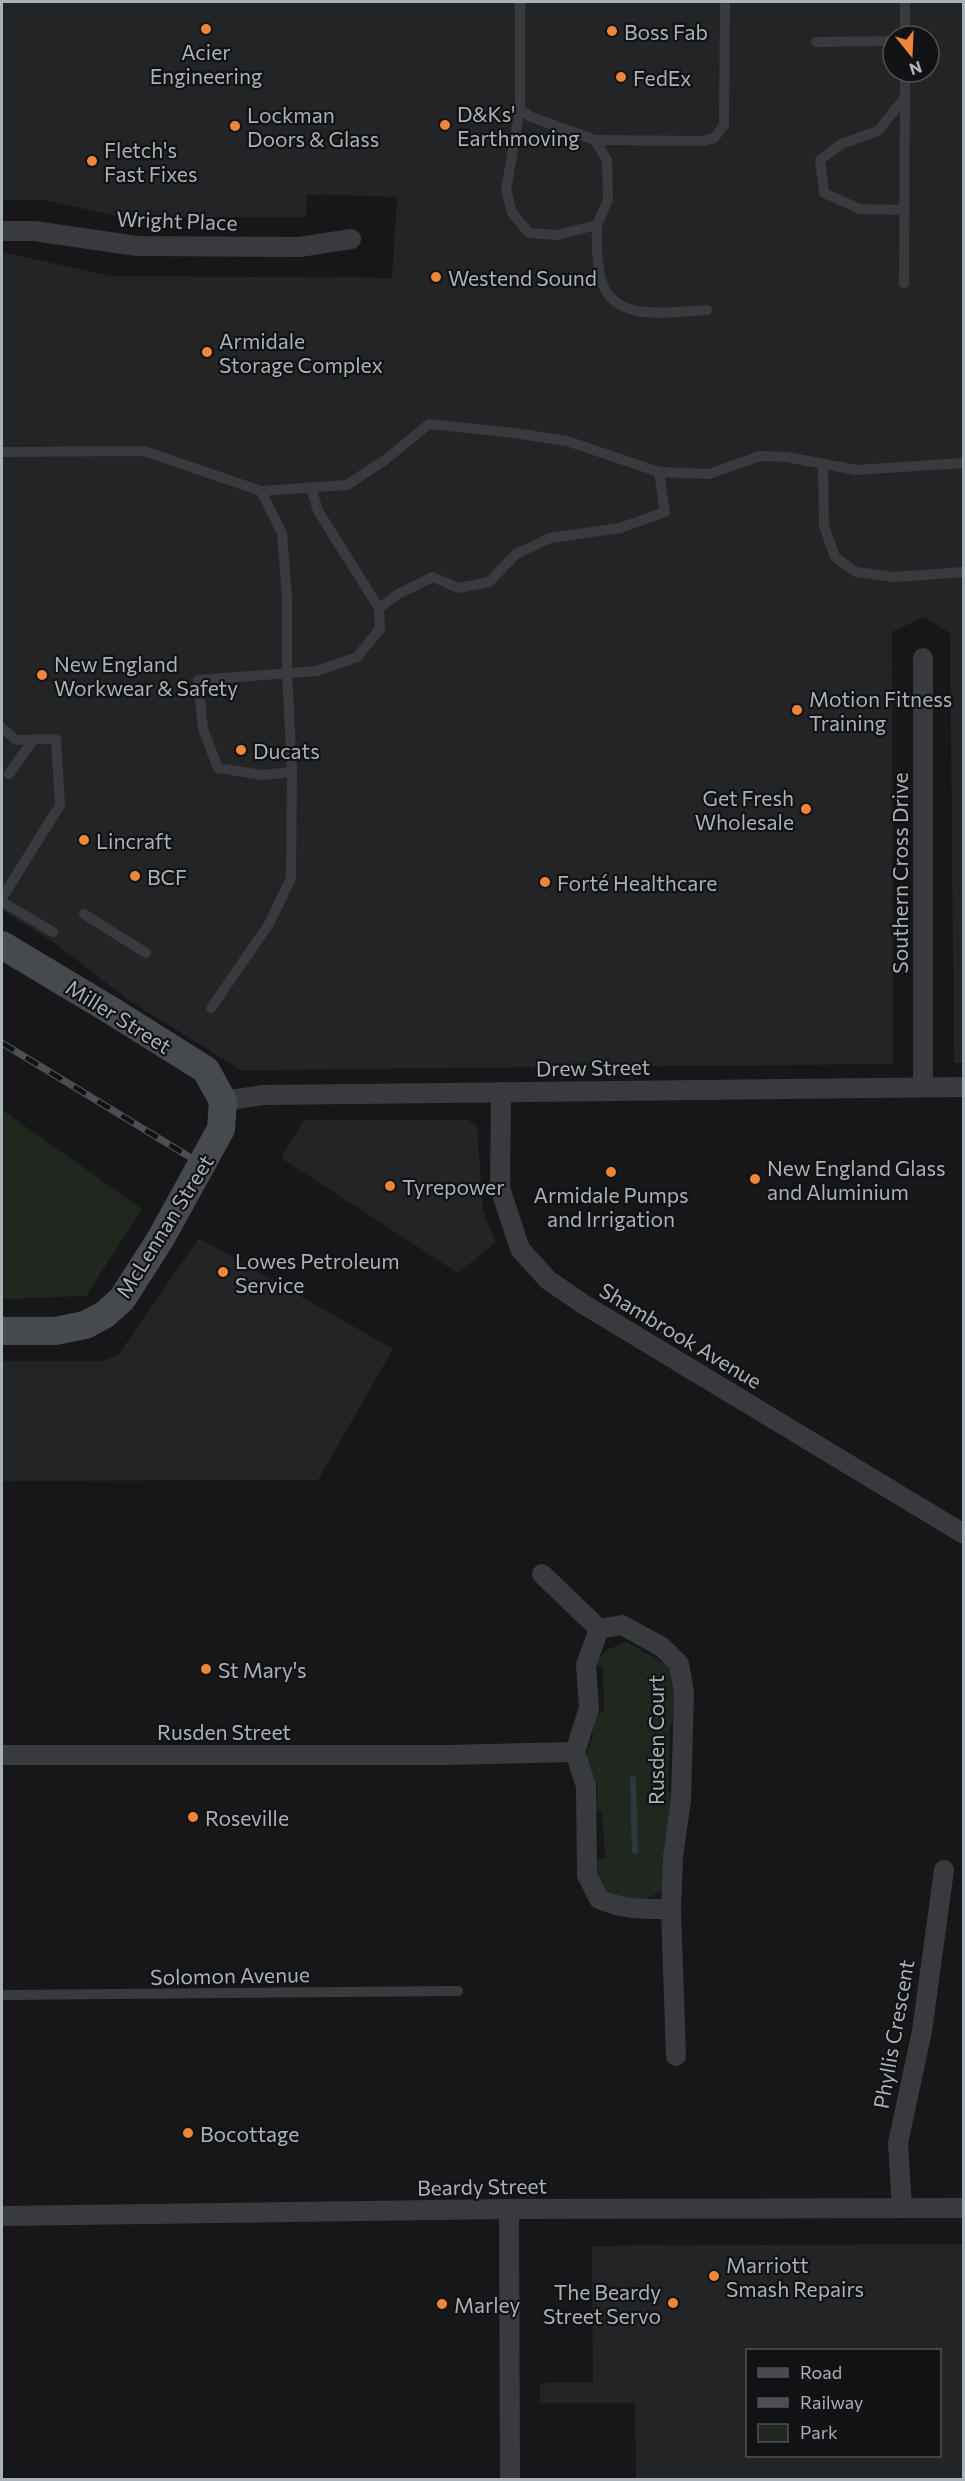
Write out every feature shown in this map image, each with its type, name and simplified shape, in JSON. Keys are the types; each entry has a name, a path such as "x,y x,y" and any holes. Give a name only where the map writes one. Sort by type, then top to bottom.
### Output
{"street":[{"name":"Wright Place","path":"2,231 34,231 138,246 300,247 351,239"},
{"name":"Southern Cross Drive","path":"923,658 923,1087"},
{"name":"Miller Street","path":"2,945 206,1070 223,1101"},
{"name":"Drew Street","path":"223,1101 263,1095 963,1087"},
{"name":"Shambrook Avenue","path":"501,1092 500,1188 520,1249 548,1280 583,1304 963,1534"},
{"name":"McLennan Street","path":"2,1331 56,1331 85,1325 104,1315 122,1299 222,1130 223,1101"},
{"path":"542,1574 599,1629 586,1665 589,1708 575,1752 586,1786 587,1875 599,1899 614,1906 632,1909 671,1909"},
{"name":"Rusden Court","path":"599,1629 622,1625 662,1647 680,1664 684,1692 681,1800 673,1857 671,1909 675,2056"},
{"name":"Rusden Street","path":"2,1755 447,1755 575,1752"},
{"name":"Phyllis Crescent","path":"902,2206 898,2143 922,2031 944,1870"},
{"name":"Beardy Street","path":"2,2216 509,2209 902,2206 963,2208"},
{"path":"509,2209 510,2480"}],"lane":[{"path":"520,2 520,109 506,190 512,213 529,233 557,235 597,225"},
{"path":"520,109 531,117 595,140 703,141 714,138 724,125 725,2"},
{"path":"905,2 905,24"},
{"path":"816,42 881,41"},
{"path":"904,283 905,84"},
{"path":"905,97 878,131 841,144 820,160 824,193 860,209 905,210"},
{"path":"595,140 608,160 608,200 597,225 602,283 616,304 637,312 707,310"},
{"path":"2,452 144,451 261,491 347,485 386,460 429,424 567,441 660,472 710,474 760,456 787,457 856,470 963,463"},
{"path":"823,464 824,526 836,557 856,572 894,577 963,572"},
{"path":"379,608 398,594 433,577 458,588 489,582 516,554 550,537 620,528 665,512 660,472"},
{"path":"292,772 262,775 218,768 203,729 198,680 316,671 357,657 380,629 379,608 318,511 311,487"},
{"path":"211,1008 269,924 291,878 292,772 287,672 287,598 282,533 261,491"},
{"path":"2,729 16,740 56,739 60,805 2,900 53,932"},
{"path":"9,774 33,740"},
{"path":"84,914 146,952"},
{"name":"Solomon Avenue","path":"2,1995 458,1991"}],"shaded area":[{"path":"2,2 963,2 963,1063 954,1063 950,633 923,617 892,632 893,1064 241,1070 128,1000 56,944 2,910 2,252 111,276 392,278 397,197 307,194 306,217 121,217 44,200 2,200"},
{"path":"304,1120 468,1120 477,1127 483,1211 496,1242 458,1273 281,1158"},
{"path":"199,1238 393,1349 318,1480 2,1481 2,1361 102,1361 118,1355"},
{"path":"963,2244 963,2479 636,2479 635,2403 540,2403 540,2383 593,2382 592,2246"}],"green space":[{"path":"2,1110 142,1209 86,1296 2,1299"},
{"path":"627,1642 667,1665 678,1687 677,1723 670,1725 668,1792 676,1793 663,1890 635,1901 607,1895 595,1871 597,1860 605,1858 602,1812 596,1810 598,1790 586,1757 592,1739 595,1712 604,1712 603,1667 593,1666 606,1650"}],"waterway":[{"path":"633,1779 635,1851"}],"railway":[{"path":"2,1043 188,1156"}],"place":[{"name":"Acier Engineering","path":"206,29"},
{"name":"Boss Fab","path":"612,31"},
{"name":"FedEx","path":"621,77"},
{"name":"D&Ks' Earthmoving","path":"445,125"},
{"name":"Lockman Doors & Glass","path":"235,126"},
{"name":"Fletch's Fast Fixes","path":"92,161"},
{"name":"Westend Sound","path":"436,277"},
{"name":"Armidale Storage Complex","path":"207,352"},
{"name":"New England Workwear & Safety","path":"42,675"},
{"name":"Motion Fitness Training","path":"797,710"},
{"name":"Ducats","path":"241,750"},
{"name":"Get Fresh Wholesale","path":"806,809"},
{"name":"Lincraft","path":"84,840"},
{"name":"BCF","path":"135,876"},
{"name":"Forté Healthcare","path":"545,882"},
{"name":"Armidale Pumps and Irrigation","path":"611,1172"},
{"name":"New England Glass and Aluminium","path":"755,1179"},
{"name":"Tyrepower","path":"390,1186"},
{"name":"Lowes Petroleum Service","path":"223,1272"},
{"name":"St Mary's","path":"206,1669"},
{"name":"Roseville","path":"193,1817"},
{"name":"Bocottage","path":"188,2133"},
{"name":"Marriott Smash Repairs","path":"714,2276"},
{"name":"The Beardy Street Servo","path":"673,2303"},
{"name":"Marley","path":"442,2304"}]}
